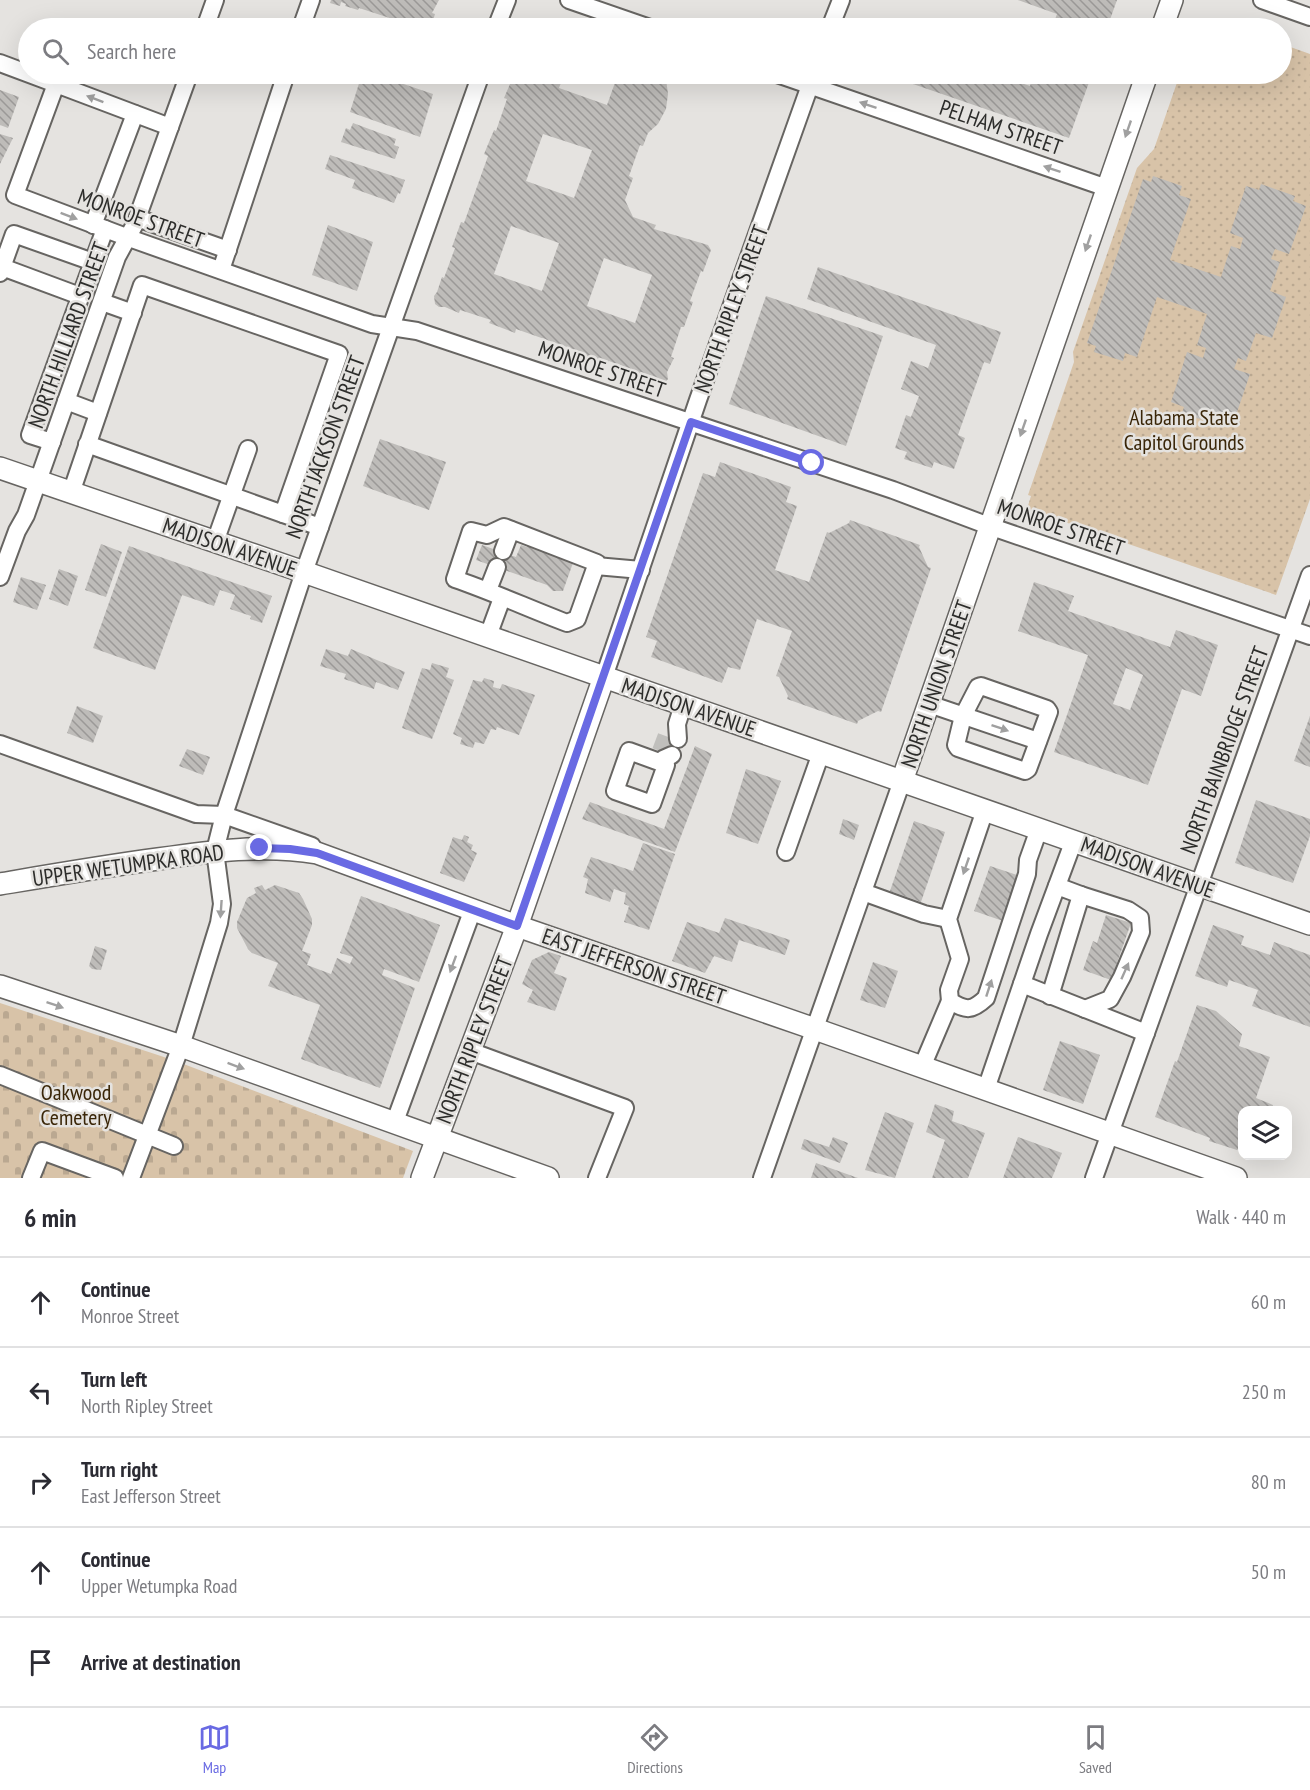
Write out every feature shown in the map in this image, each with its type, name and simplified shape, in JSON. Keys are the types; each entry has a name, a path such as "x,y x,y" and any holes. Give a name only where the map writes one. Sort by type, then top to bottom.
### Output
{"main road":[{"path":"1166,18 1172,0"},
{"name":"NORTH UNION STREET","path":"902,781 1143,84"},
{"name":"MADISON AVENUE","path":"0,468 604,677 670,741 820,753 1310,924"},
{"name":"NORTH RIPLEY STREET","path":"422,1178 517,926 604,677"},
{"name":"UPPER WETUMPKA ROAD","path":"0,884 215,851 260,848 317,853 361,868"},
{"name":"EAST JEFFERSON STREET","path":"361,868 517,926 1236,1178"},
{"path":"0,986 181,1046 548,1178"}],"street":[{"path":"209,18 215,0"},
{"path":"305,18 311,0"},
{"path":"500,18 507,0"},
{"path":"569,0 621,18"},
{"path":"834,18 841,0"},
{"path":"1262,0 1310,17"},
{"path":"0,63 18,70"},
{"path":"56,84 170,127"},
{"name":"MONROE STREET","path":"56,84 15,195 372,324 392,325 417,331 691,422 1310,636"},
{"name":"NORTH HILLIARD STREET","path":"0,578 38,482 117,257 129,238 137,218 185,84"},
{"path":"221,270 283,84"},
{"name":"NORTH JACKSON STREET","path":"130,1178 181,1046 219,923 222,904 215,851 224,815 304,572 477,84"},
{"name":"NORTH RIPLEY STREET","path":"604,677 810,84"},
{"name":"PELHAM STREET","path":"826,84 1107,188"},
{"path":"52,442 30,435 93,262 99,227 135,114"},
{"path":"137,218 228,250"},
{"path":"177,255 184,234"},
{"path":"80,296 1,270 8,243 93,262"},
{"path":"70,493 142,285 339,354 283,514"},
{"path":"102,302 133,313"},
{"path":"66,401 98,413"},
{"path":"87,444 321,527"},
{"path":"215,542 248,450"},
{"path":"504,528 597,563 596,566 577,619 567,623 455,579 471,531 486,535 504,528"},
{"path":"488,636 500,559 511,530"},
{"path":"596,566 641,570"},
{"name":"NORTH BAINBRIDGE STREET","path":"1094,1178 1310,575"},
{"path":"981,686 1047,709 1049,712 1038,741 1028,769 1025,771 958,748 956,745 963,716 978,687 981,686"},
{"path":"929,704 1038,741"},
{"name":"EAST JEFFERSON STREET","path":"0,744 196,814 224,815 326,852 361,868"},
{"path":"786,852 820,753"},
{"name":"NORTH UNION STREET","path":"762,1178 902,781"},
{"path":"922,1067 950,1001 949,990 960,959 948,919 985,810"},
{"path":"950,1001 963,1009 976,1007 986,998 1027,874 1028,860 1039,828"},
{"path":"986,1089 1074,840"},
{"path":"1057,886 1128,910 1140,918 1141,932 1110,999 1085,1009"},
{"path":"863,892 924,914 948,919"},
{"path":"1050,996 1081,895"},
{"path":"394,1124 473,909"},
{"path":"1022,984 1146,1033"},
{"path":"470,1051 625,1108 597,1178"},
{"path":"0,1075 174,1146"},
{"path":"32,1178 42,1151 115,1178"}],"green space":[{"name":"Alabama State Capitol Grounds","path":"1292,48 1310,54 1310,499 1276,595 1027,509 1031,496 1028,495 1074,362 1073,352 1137,168 1154,149 1177,84 1292,84"},
{"name":"Oakwood Cemetery","path":"0,1003 173,1060 413,1151 403,1178 0,1178"}],"building":[{"path":"331,0 439,0 432,13 435,14 434,18 390,18 345,6 346,4 341,2 340,6 330,3"},
{"path":"1018,0 1117,0 1111,18 1056,18 1057,14"},
{"path":"359,84 404,84 433,94 420,137 350,112"},
{"path":"510,84 560,84 559,88 607,105 614,84 667,84 666,109 658,124 648,133 643,146 640,145 629,176 633,178 625,200 633,217 656,225 654,229 708,245 711,250 690,301 693,302 684,327 681,327 671,357 674,358 667,372 668,379 664,384 609,361 607,365 583,356 584,353 516,329 515,333 489,323 491,320 460,310 459,313 435,304 434,296 442,277 444,278 455,248 452,247 461,222 464,223 488,156 484,154 494,130 496,131 507,99 504,98","holes":["543,134 592,150 574,198 526,181","511,226 559,243 542,291 494,274","604,258 652,275 635,323 587,306"]},
{"path":"913,84 1024,84 1030,86 1031,84 1088,84 1069,138"},
{"path":"0,90 19,97 8,128 0,125"},
{"path":"353,123 396,139 394,145 399,147 395,159 341,142 346,128 350,130"},
{"path":"0,134 13,138 0,164"},
{"path":"330,155 405,180 400,194 398,193 394,203 352,188 355,180 325,169"},
{"path":"1153,176 1182,186 1179,195 1191,199 1170,260 1221,277 1231,246 1240,249 1243,238 1230,233 1246,186 1259,190 1261,184 1295,196 1293,201 1306,206 1289,254 1275,249 1271,259 1280,262 1270,291 1286,297 1272,338 1256,333 1246,361 1238,358 1234,369 1250,374 1233,424 1220,419 1218,425 1182,413 1184,407 1171,402 1187,352 1203,358 1206,348 1197,345 1207,314 1157,297 1137,357 1125,353 1123,361 1094,352 1096,346 1087,343 1143,179 1151,182"},
{"path":"328,225 373,242 357,291 312,275"},
{"path":"818,267 1001,332 990,364 984,362 958,435 965,438 954,469 934,462 932,468 904,459 907,452 895,448 906,415 911,417 919,396 901,389 911,361 928,368 936,345 807,299"},
{"path":"766,296 883,336 846,446 729,404"},
{"path":"380,439 446,462 429,510 363,486"},
{"path":"720,462 791,487 786,502 797,506 775,570 809,582 827,532 849,523 850,520 920,545 928,567 931,568 881,712 878,711 858,721 857,724 787,699 788,696 779,677 776,676 792,631 757,619 740,670 728,667 722,683 651,657 657,641 646,637 703,473 715,477"},
{"path":"101,544 122,552 106,597 85,590"},
{"path":"528,544 574,560 563,591 553,591 547,585 476,560 482,545 516,557 521,545 527,547"},
{"path":"129,546 272,596 262,623 250,619 251,616 230,609 235,595 220,590 214,606 182,595 155,670 93,648"},
{"path":"59,569 78,576 68,606 49,599"},
{"path":"21,577 46,585 37,610 13,602"},
{"path":"1034,582 1074,596 1068,611 1170,647 1176,630 1218,645 1201,696 1182,689 1148,785 1054,752 1088,655 1018,631","holes":["1126,668 1143,675 1130,710 1113,704"]},
{"path":"326,649 348,656 351,649 405,672 398,690 376,682 374,689 344,679 346,674 320,666"},
{"path":"432,663 449,668 446,677 454,680 432,739 402,728 422,668 430,670"},
{"path":"484,678 494,681 493,687 500,689 502,684 535,695 519,735 497,727 496,730 491,729 484,744 475,742 473,748 460,744 462,738 453,734 473,680 482,682"},
{"path":"77,706 103,716 93,743 67,733"},
{"path":"1310,716 1310,767 1294,761"},
{"path":"695,746 712,754 675,852 582,819 590,802 664,829"},
{"path":"187,749 210,757 203,775 179,766"},
{"path":"746,769 781,781 758,844 726,833"},
{"path":"1256,800 1310,819 1310,836 1293,883 1235,863"},
{"path":"843,819 859,825 854,840 839,834"},
{"path":"914,821 945,832 921,902 890,891"},
{"path":"464,835 469,837 467,842 473,845 471,850 477,853 464,882 440,873 453,837 462,840"},
{"path":"643,843 675,854 649,930 624,922 629,906 624,904 626,893 614,889 610,902 585,893 588,879 583,877 591,857 633,871"},
{"path":"990,866 1017,875 1003,921 974,911"},
{"path":"262,885 265,890 275,885 299,893 312,919 302,951 311,954 307,965 331,974 337,958 350,964 353,957 340,953 361,896 440,925 419,982 384,969 382,975 415,988 380,1088 301,1059 320,1005 268,986 278,963 252,953 237,928 237,922 247,898 256,893 254,888"},
{"path":"1106,915 1131,923 1111,980 1083,970 1093,941 1097,943"},
{"path":"725,918 790,940 785,955 739,940 732,962 714,956 705,973 672,961 687,922 719,933"},
{"path":"1213,925 1244,936 1241,945 1270,955 1274,942 1310,955 1310,1027 1252,1006 1258,990 1229,980 1227,987 1195,976"},
{"path":"95,946 107,950 101,970 92,969 89,966"},
{"path":"549,952 561,956 554,973 567,978 555,1011 527,1002 533,990 522,984 532,960"},
{"path":"873,962 898,971 885,1008 860,1000"},
{"path":"1197,1005 1216,1011 1242,1034 1239,1046 1270,1057 1256,1098 1273,1106 1238,1106 1237,1150 1209,1141 1210,1138 1155,1117 1175,1061 1177,1062"},
{"path":"1060,1041 1100,1055 1083,1104 1043,1090"},
{"path":"935,1104 954,1111 952,1121 985,1133 968,1178 932,1178 945,1140 926,1132"},
{"path":"885,1112 914,1123 895,1178 865,1170"},
{"path":"833,1137 848,1143 840,1163 801,1149 804,1139 829,1147"},
{"path":"1018,1137 1062,1153 1052,1178 1003,1178"},
{"path":"816,1163 858,1178 811,1178"}],"tunnel":[{"path":"660,751 666,735"}],"route":[{"path":"260,848 317,853 517,926 691,422 812,463"}]}
